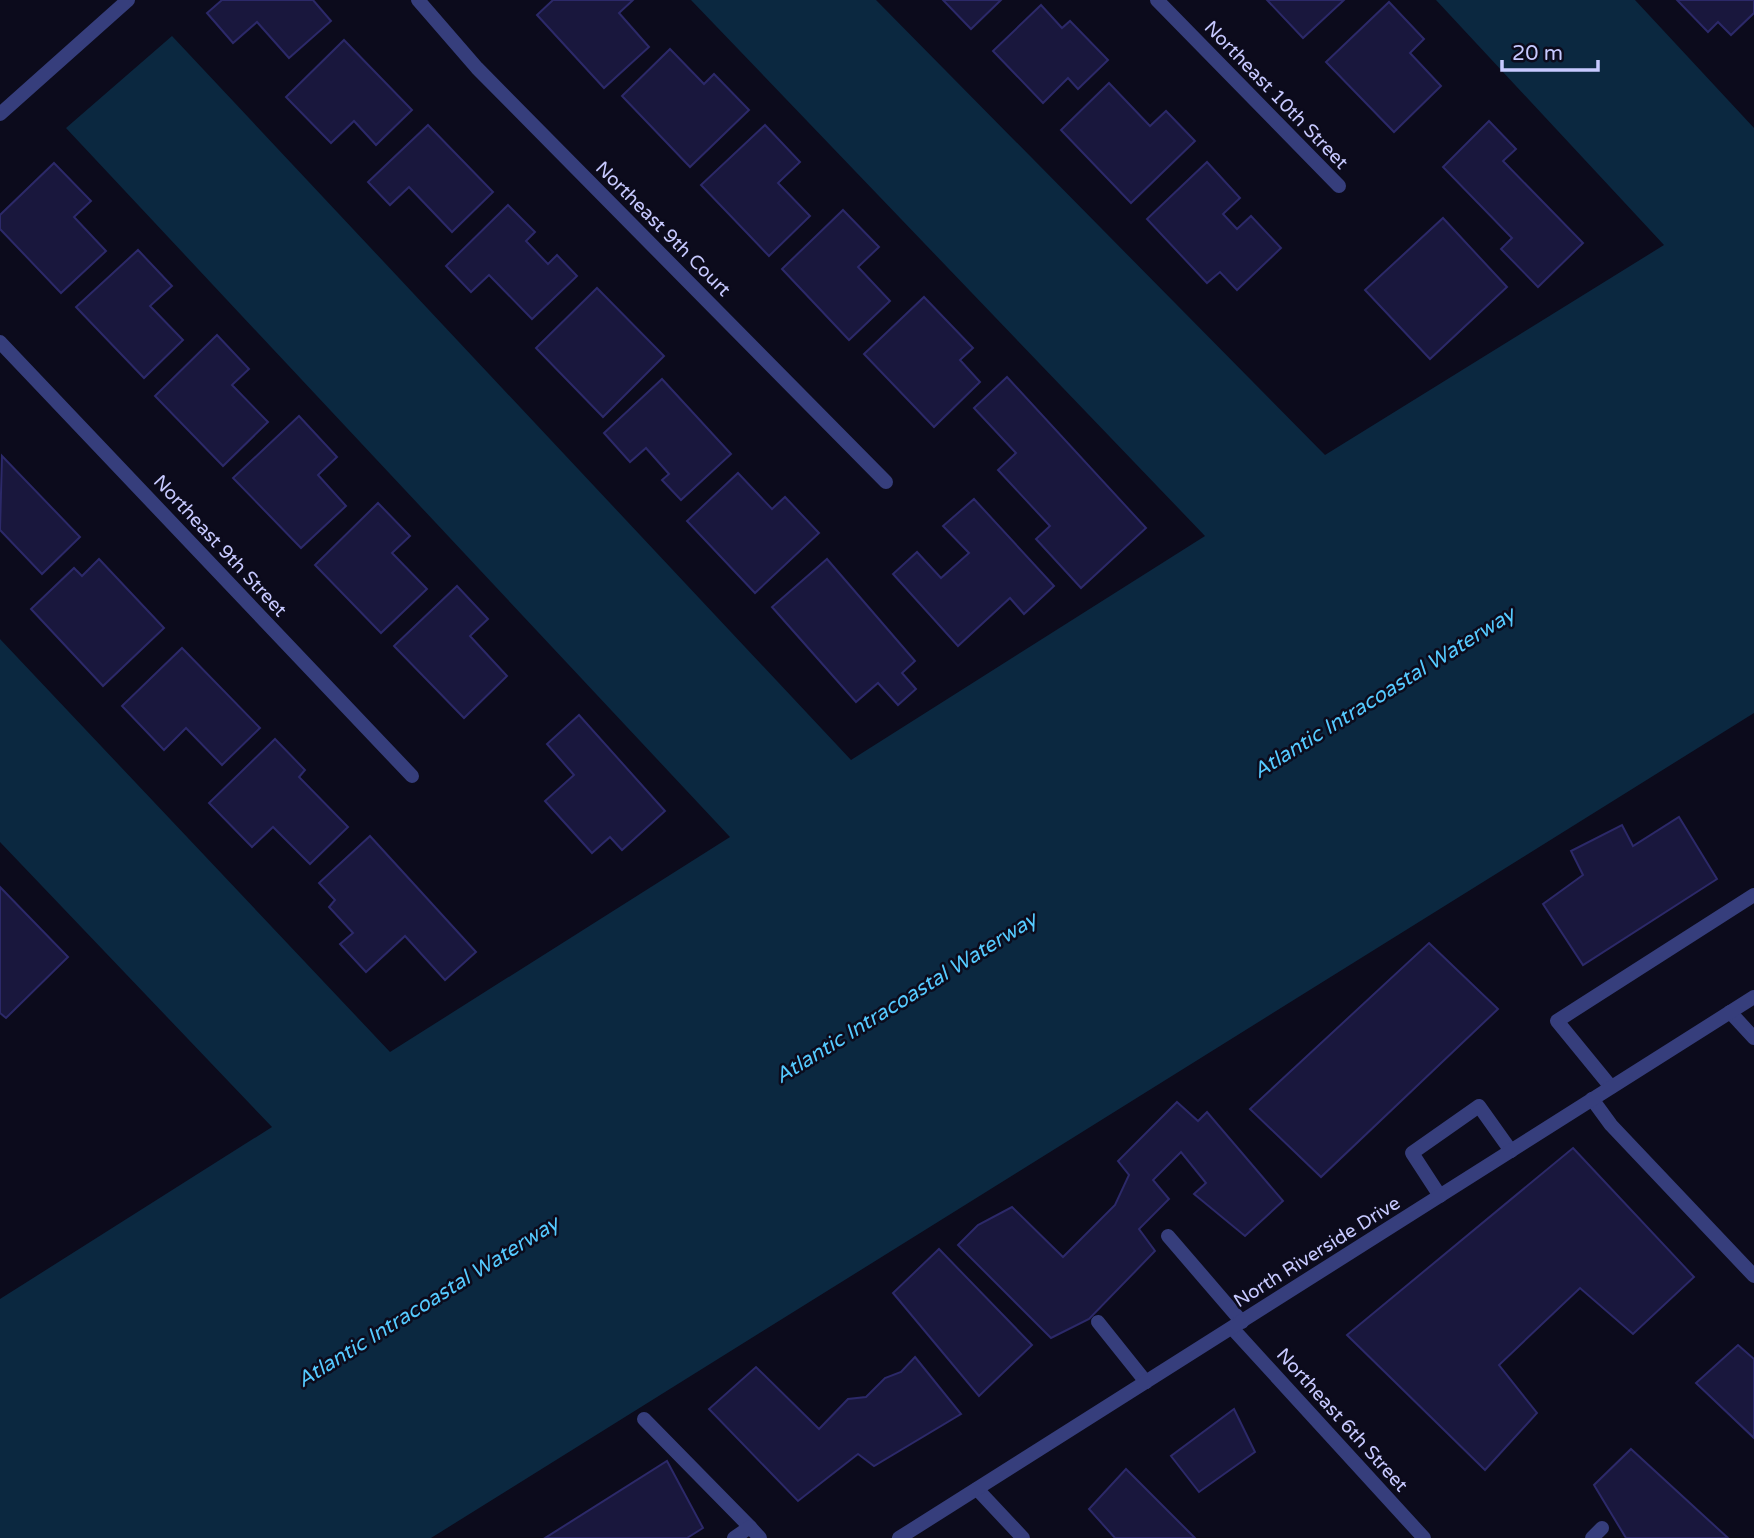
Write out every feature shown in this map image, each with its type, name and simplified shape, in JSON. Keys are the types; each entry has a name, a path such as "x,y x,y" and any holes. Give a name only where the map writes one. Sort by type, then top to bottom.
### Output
{"street":[{"path":"0,114 128,0"},
{"name":"Northeast 9th Court","path":"418,0 477,68 886,482"},
{"name":"Northeast 10th Street","path":"1157,0 1339,186"},
{"name":"Northeast 9th Street","path":"0,342 412,776"},
{"path":"1611,1087 1557,1021 1754,894"},
{"name":"North Riverside Drive","path":"899,1538 1754,997"},
{"path":"1730,1012 1754,1038"},
{"path":"1592,1100 1611,1125 1754,1276"},
{"path":"1440,1196 1412,1153 1479,1106 1511,1151"},
{"name":"Northeast 6th Street","path":"1168,1236 1237,1325 1424,1538"},
{"path":"1098,1322 1146,1382"},
{"path":"644,1419 755,1533"},
{"path":"977,1489 1023,1538"},
{"path":"734,1538 755,1533"}],"water":[{"name":"Atlantic Intracoastal Waterway","path":"691,0 876,0 1325,455 1664,245 1436,0 1635,0 1754,128 1754,713 431,1538 0,1538 0,1299 272,1127 0,842 0,639 390,1052 730,837 66,128 172,36 851,760 1205,536"}],"building":[{"path":"222,0 313,0 331,21 289,58 257,22 233,43 207,13"},
{"path":"553,0 633,0 619,13 649,47 604,88 537,15"},
{"path":"943,0 1001,0 971,29"},
{"path":"1267,0 1344,0 1303,38"},
{"path":"1677,0 1754,0 1754,13 1731,35 1718,22 1708,32"},
{"path":"1389,2 1424,39 1410,53 1441,86 1394,132 1326,62"},
{"path":"1041,5 1062,28 1070,21 1108,60 1078,89 1068,78 1043,103 993,51"},
{"path":"344,40 412,110 376,145 354,121 331,143 286,97"},
{"path":"670,49 704,84 714,74 749,110 690,167 622,96"},
{"path":"1109,83 1150,126 1166,111 1195,141 1131,203 1061,130"},
{"path":"1489,121 1516,149 1503,161 1583,243 1538,287 1501,249 1512,238 1443,167"},
{"path":"428,125 493,192 452,232 409,187 390,205 368,182"},
{"path":"765,125 800,162 778,183 810,216 769,256 701,185"},
{"path":"1207,162 1240,198 1223,214 1237,229 1251,216 1281,248 1237,290 1220,272 1207,283 1147,219"},
{"path":"54,163 91,201 74,217 106,251 61,293 0,229 0,215"},
{"path":"508,205 535,232 526,241 548,264 557,255 577,276 532,319 489,275 471,292 446,266"},
{"path":"843,210 879,247 858,267 890,301 849,340 782,269"},
{"path":"1443,218 1507,287 1430,359 1365,290"},
{"path":"138,250 172,286 150,306 183,340 144,378 76,307"},
{"path":"597,288 664,356 603,417 536,348"},
{"path":"924,297 973,348 960,360 980,382 934,427 864,354"},
{"path":"217,335 249,369 232,385 268,422 223,466 155,396"},
{"path":"1007,377 1146,528 1081,588 1036,539 1050,526 998,470 1016,453 974,408"},
{"path":"662,379 731,454 681,500 662,480 669,474 646,448 630,462 604,433"},
{"path":"299,416 337,457 318,475 346,506 301,548 233,478"},
{"path":"2,456 80,537 42,574 0,530"},
{"path":"738,473 772,509 785,497 819,533 755,593 687,521"},
{"path":"974,499 1054,586 1024,614 1010,598 958,646 893,574 917,552 941,578 969,553 943,526"},
{"path":"378,503 410,536 392,553 427,589 381,633 315,565"},
{"path":"99,559 164,628 103,686 31,609 74,568 82,576"},
{"path":"827,559 915,661 902,673 916,689 898,705 878,683 856,702 772,607"},
{"path":"457,586 488,619 470,636 507,676 464,718 394,646"},
{"path":"182,648 260,728 222,765 186,728 164,750 122,706"},
{"path":"579,715 665,811 622,850 610,837 592,853 545,801 574,775 547,744"},
{"path":"275,739 305,770 299,777 348,827 310,864 273,827 252,847 209,803"},
{"path":"1679,817 1717,879 1583,965 1543,904 1583,875 1571,851 1622,825 1633,846"},
{"path":"370,836 476,952 445,980 405,936 366,972 340,944 353,933 329,907 335,900 319,883"},
{"path":"0,887 68,957 6,1018 0,1013"},
{"path":"1429,943 1498,1009 1321,1177 1250,1109"},
{"path":"1177,1102 1198,1121 1207,1112 1283,1201 1245,1236 1194,1194 1206,1183 1181,1152 1153,1180 1169,1199 1139,1229 1155,1251 1089,1319 1051,1338 958,1245 978,1225 1012,1207 1063,1257 1115,1205 1129,1175 1118,1161"},
{"path":"1573,1148 1694,1277 1633,1334 1580,1288 1499,1365 1537,1413 1485,1470 1347,1335"},
{"path":"939,1249 1032,1345 979,1396 893,1293"},
{"path":"1738,1345 1754,1359 1754,1438 1696,1383"},
{"path":"915,1357 961,1414 874,1466 858,1454 798,1501 709,1409 756,1367 819,1429 848,1399 866,1397 885,1378 901,1372"},
{"path":"1234,1409 1255,1452 1199,1492 1171,1456"},
{"path":"1631,1449 1728,1538 1626,1538 1594,1485"},
{"path":"667,1461 703,1528 687,1538 545,1538"},
{"path":"1126,1469 1195,1538 1115,1538 1089,1509"}]}
